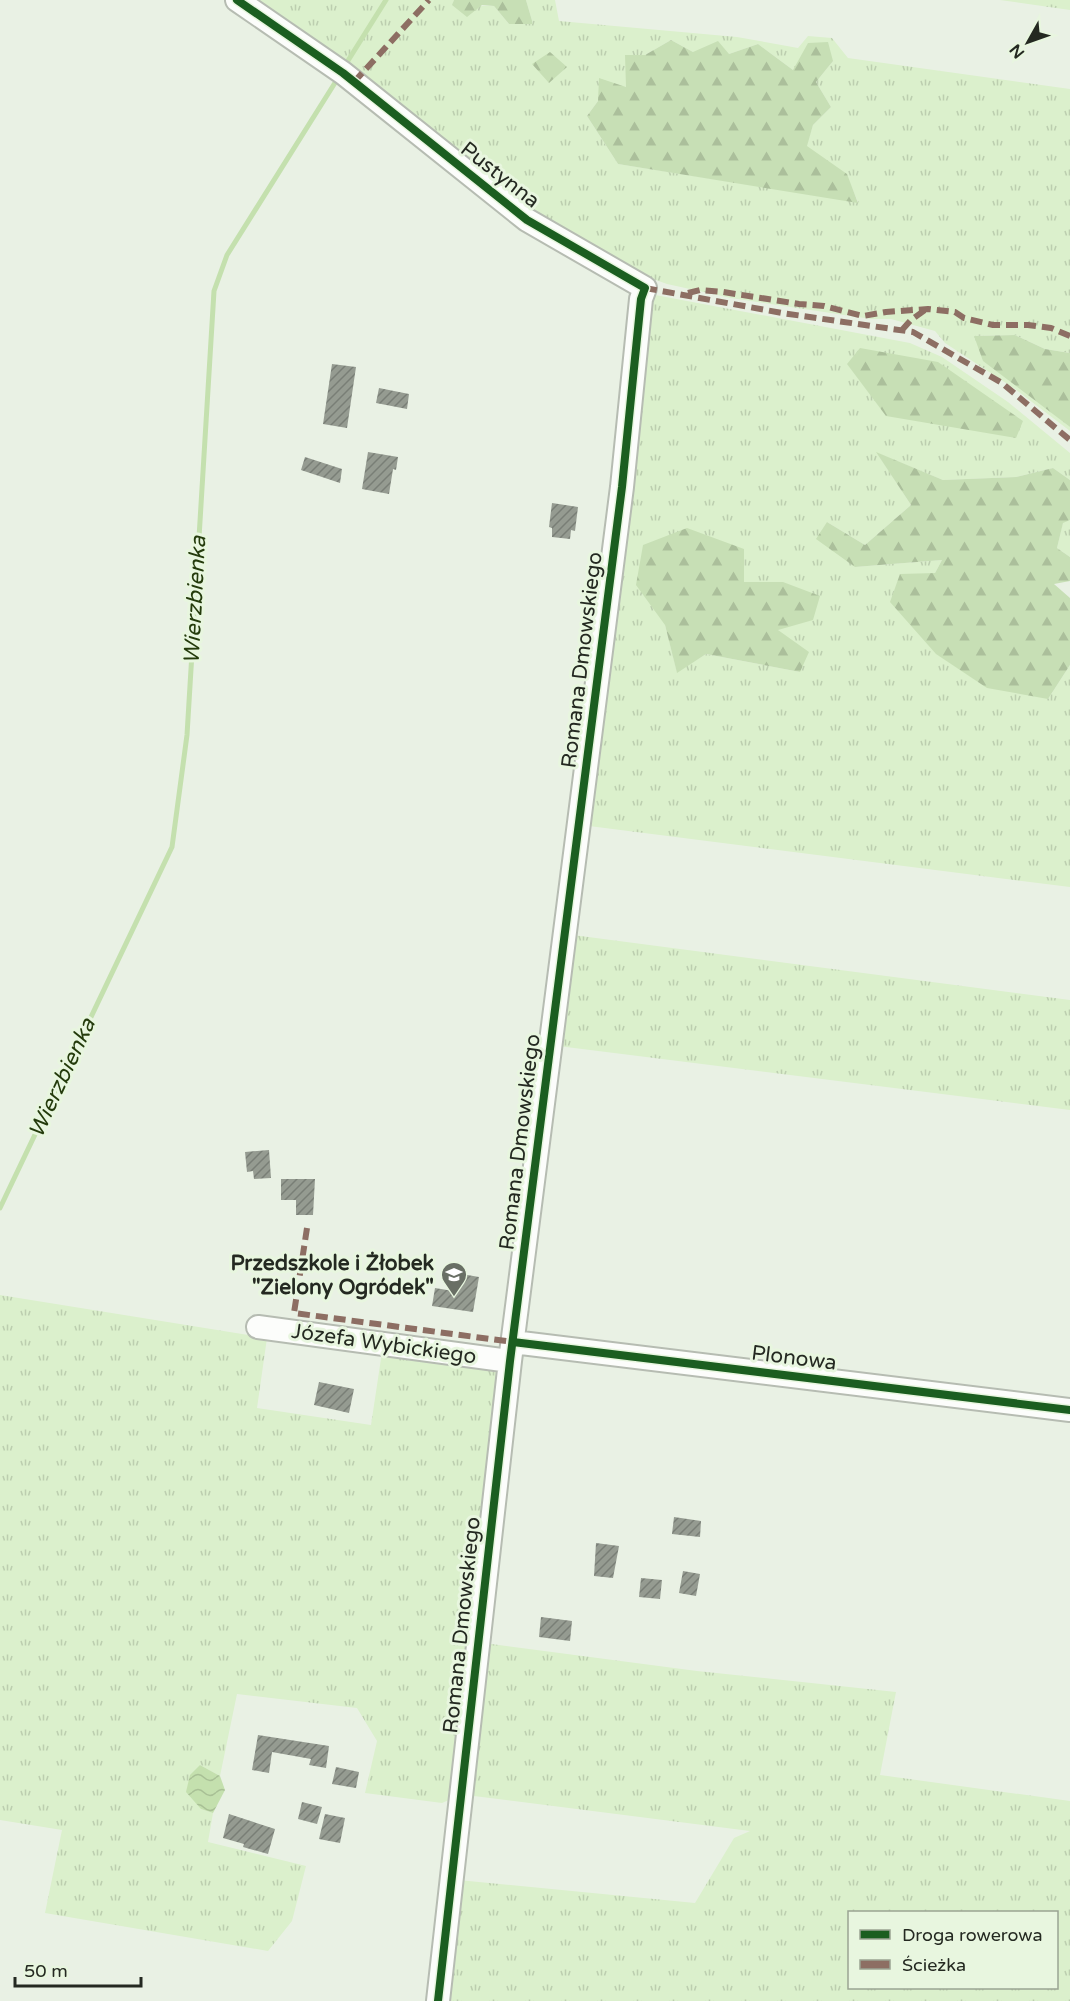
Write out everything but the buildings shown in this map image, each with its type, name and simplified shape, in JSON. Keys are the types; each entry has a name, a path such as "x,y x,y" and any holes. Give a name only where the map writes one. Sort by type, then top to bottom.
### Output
{"street":[{"name":"Pustynna","path":"237,0 343,73 527,220 645,288"},
{"name":"Romana Dmowskiego","path":"438,2001 511,1351 622,487 641,299 645,288"},
{"name":"Józefa Wybickiego","path":"258,1327 511,1351"},
{"name":"Plonowa","path":"511,1351 1070,1410"}],"green space":[{"path":"248,0 454,0 453,5 494,6 509,24 533,24 526,0 555,0 559,21 737,37 798,48 808,36 832,38 848,58 1070,89 1070,353 1045,349 1015,335 974,336 1039,402 1070,427 1070,431 1015,389 945,343 935,331 891,319 871,319 731,298 667,284 625,269 556,230","holes":["671,40 693,52 729,54 758,44 793,70 833,61 816,82 831,107 813,125 806,147 846,174 858,202 618,164 587,116 598,101 626,87 645,55"]},
{"path":"454,0 526,0 533,24 509,24 494,6 482,5 467,17 452,5"},
{"path":"1000,0 1070,0 1070,10"},
{"path":"671,40 693,52 718,41 729,54 758,44 793,70 808,43 828,42 833,61 816,82 831,107 813,125 807,146 847,174 858,203 618,164 587,116 598,101 599,78 626,87 625,55 645,55"},
{"path":"550,52 567,67 549,83 532,64"},
{"path":"650,294 910,343 942,357 1008,402 1070,453 1070,480 1053,468 1016,477 943,480 877,453 911,505 865,545 827,522 855,567 942,560 935,573 1048,699 1070,665 1070,887 589,826","holes":["744,582 783,582 778,630 800,672 706,654 677,672 665,625"]},
{"path":"1015,335 1045,349 1070,353 1070,427 983,361 974,336"},
{"path":"860,348 938,362 1023,421 1016,438 886,416 847,364"},
{"path":"876,452 943,480 1016,477 1053,468 1070,480 1070,520 1063,523 1057,548 1070,557 1070,581 1054,584 1070,598 1070,665 1048,699 987,688 936,654 890,602 900,574 935,573 942,560 855,567 816,539 827,522 865,545 911,505"},
{"path":"1070,520 1070,557 1057,548 1063,522"},
{"path":"687,528 744,549 744,582 783,582 820,596 813,620 778,630 809,652 800,672 706,654 677,673 665,625 636,585 643,545"},
{"path":"573,935 1070,1000 1070,1110 558,1046"},
{"path":"0,1295 267,1338 257,1408 371,1425 382,1352 502,1367 451,1799 442,1803 365,1793 377,1741 357,1708 237,1694 220,1776 200,1765 201,1809 213,1813 208,1842 306,1866 292,1921 268,1951 45,1913 62,1830 0,1820"},
{"path":"484,1643 697,1671 896,1692 880,1775 1070,1801 1070,2001 444,2001 458,1880 695,1903 734,1838 750,1831 466,1795"}],"water":[{"path":"200,1765 220,1776 225,1790 213,1813 201,1809 186,1792 190,1775"}],"waterway":[{"name":"Wierzbienka","path":"344,67 386,0"},
{"name":"Wierzbienka","path":"0,1208 172,847 187,735 214,291 227,255 338,78"}],"marked path":[{"path":"354,82 429,0"},
{"path":"645,288 782,313 913,332 1002,383 1070,440"},
{"path":"688,293 700,290 723,292 824,306 863,316 928,309 955,312 964,318 993,325 1028,325 1051,328 1070,336"},
{"path":"902,330 925,310"},
{"path":"307,1228 294,1313 513,1342"}],"cycle path":[{"path":"237,0 343,73 527,220 645,288 641,299 622,487 510,1361 438,2001"},
{"path":"513,1342 1070,1410"}],"place":[{"name":"Przedszkole i Żłobek \"Zielony Ogródek\"","path":"454,1298"}]}
